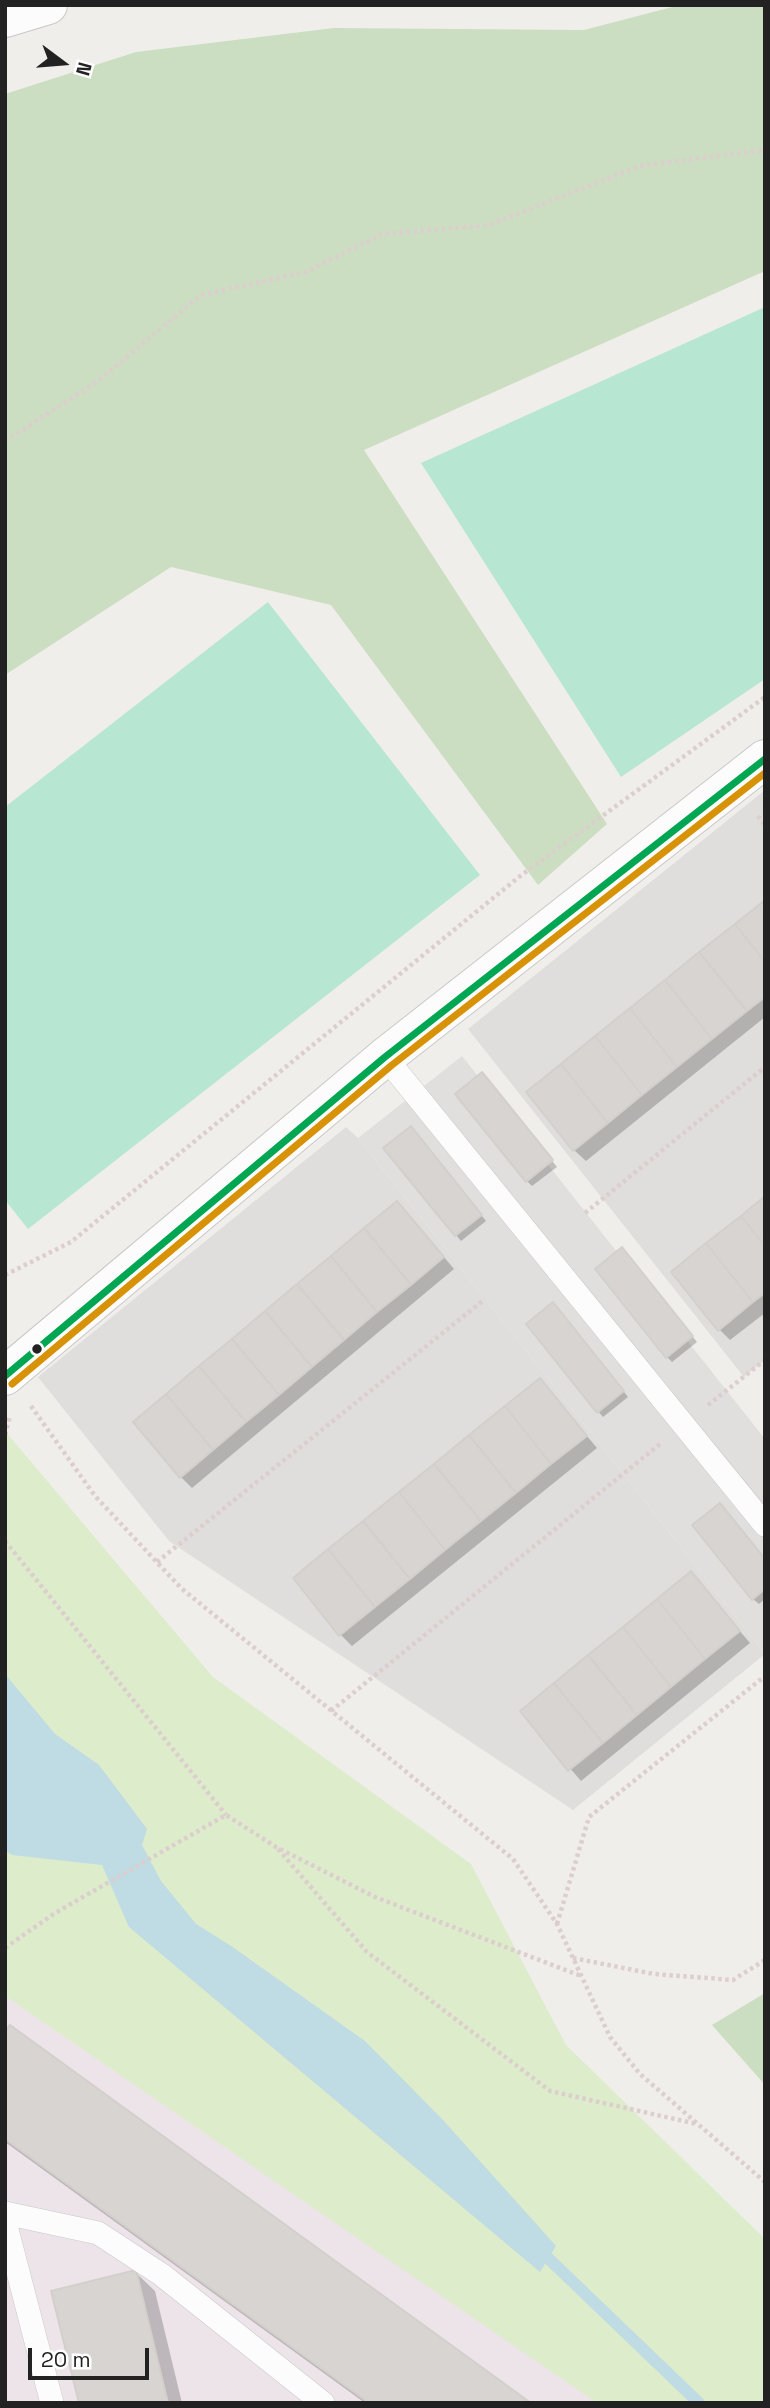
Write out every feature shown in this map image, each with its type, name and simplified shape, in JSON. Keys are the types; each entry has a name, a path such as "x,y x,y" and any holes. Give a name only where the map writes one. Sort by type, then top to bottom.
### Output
{"street":[{"path":"5,18 48,5"},
{"path":"7,1376 385,1057 765,759"}],"lane":[{"path":"385,1057 765,1525"},
{"path":"5,2213 98,2233 162,2276 323,2403"},
{"path":"5,2222 52,2403"}],"path":[{"path":"5,440 97,382 201,295 306,272 382,234 489,225 640,166 765,150"},
{"path":"5,1275 71,1242 519,877 765,697"},
{"path":"586,1213 765,1067"},
{"path":"156,1562 485,1299"},
{"path":"331,1711 765,1360"},
{"path":"7,1376 95,1496 181,1588 513,1859 557,1924 610,2037 640,2074 765,2182"},
{"path":"5,1541 226,1815 276,1847 375,1897 582,1977"},
{"path":"557,1924 589,1817 765,1676"},
{"path":"5,1948 55,1913 226,1815"},
{"path":"276,1847 367,1952 550,2091 698,2124"},
{"path":"573,1958 654,1974 733,1980 765,1960"}],"shaded area":[{"path":"765,790 765,1360 744,1377 468,1029"},
{"path":"462,1056 765,1439 765,1654 358,1138"},
{"path":"346,1127 358,1138 765,1654 573,1810 169,1541 38,1377"},
{"path":"5,1996 588,2395 597,2403 5,2403"}],"green space":[{"path":"680,5 765,5 765,271 364,450 607,824 538,885 331,605 171,567 5,675 5,94 136,52 334,28 584,30"},
{"path":"765,307 765,679 621,777 421,463"},
{"path":"268,602 480,875 28,1229 5,1200 5,807"},
{"path":"5,1431 213,1677 471,1864 566,2045 765,2239 765,2403 597,2403 5,1996"},
{"path":"765,1993 765,2085 712,2025"}],"water":[{"path":"5,1674 55,1734 99,1765 147,1829 142,1845 161,1881 196,1924 365,2041 443,2120 556,2246 540,2272 129,1927 102,1865 12,1855 5,1850"}],"building":[{"path":"765,900 765,962 735,924"},
{"path":"735,924 765,962 765,997 747,1011 699,952"},
{"path":"699,952 747,1011 712,1039 665,980"},
{"path":"665,980 712,1039 677,1067 630,1008"},
{"path":"630,1008 677,1067 642,1095 595,1036"},
{"path":"595,1036 642,1095 608,1123 561,1064"},
{"path":"561,1064 608,1123 573,1151 526,1092"},
{"path":"482,1072 553,1160 526,1182 455,1094"},
{"path":"411,1126 482,1215 455,1236 383,1148"},
{"path":"765,1196 765,1246 741,1216"},
{"path":"397,1201 444,1257 411,1285 364,1228"},
{"path":"741,1216 765,1246 765,1293 753,1302 706,1243"},
{"path":"364,1228 411,1285 377,1312 331,1256"},
{"path":"706,1243 753,1302 718,1331 671,1272"},
{"path":"622,1247 693,1336 666,1358 595,1269"},
{"path":"331,1256 377,1312 344,1340 297,1284"},
{"path":"297,1284 344,1340 312,1367 265,1311"},
{"path":"553,1302 624,1391 597,1413 526,1324"},
{"path":"265,1311 312,1367 279,1395 232,1339"},
{"path":"232,1339 279,1395 246,1422 199,1366"},
{"path":"199,1366 246,1422 213,1450 166,1394"},
{"path":"540,1378 587,1436 551,1464 505,1406"},
{"path":"166,1394 213,1450 180,1478 133,1422"},
{"path":"505,1406 551,1464 516,1493 469,1435"},
{"path":"469,1435 516,1493 481,1521 434,1464"},
{"path":"434,1464 481,1521 445,1550 399,1492"},
{"path":"399,1492 445,1550 410,1579 363,1521"},
{"path":"720,1503 765,1559 765,1589 752,1600 692,1525"},
{"path":"363,1521 410,1579 375,1607 328,1549"},
{"path":"328,1549 375,1607 339,1636 293,1578"},
{"path":"691,1571 740,1631 705,1659 657,1599"},
{"path":"657,1599 705,1659 671,1687 623,1627"},
{"path":"623,1627 671,1687 637,1715 588,1655"},
{"path":"588,1655 637,1715 603,1743 554,1683"},
{"path":"554,1683 603,1743 568,1771 520,1711"},
{"path":"10,2025 531,2403 369,2403 5,2139 5,2031"},
{"path":"136,2270 168,2403 79,2403 51,2291"}],"waterway":[{"path":"548,2258 699,2403"}],"transit line":[{"path":"5,1376 385,1057 765,759"},
{"path":"12,1384 392,1065 765,773"}]}
